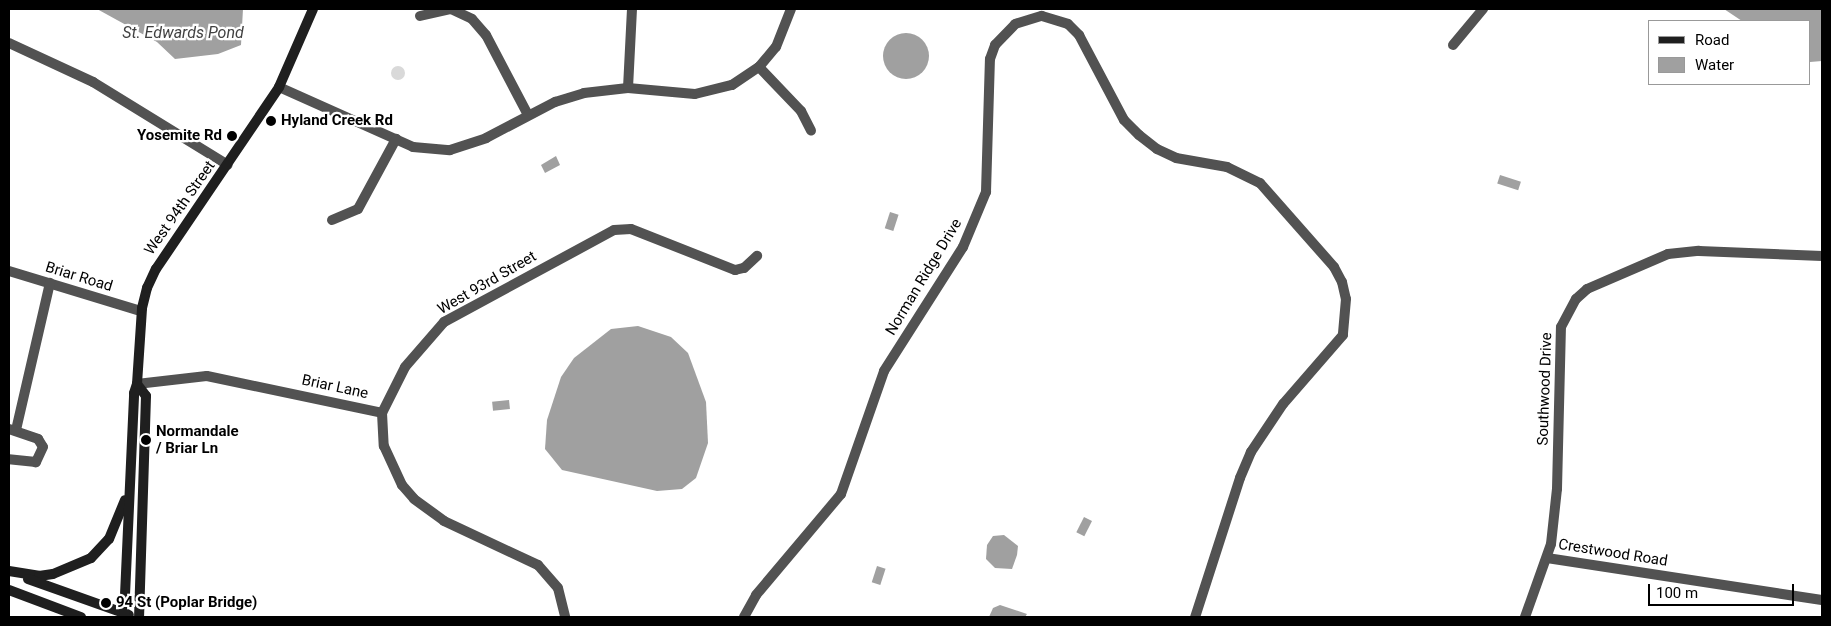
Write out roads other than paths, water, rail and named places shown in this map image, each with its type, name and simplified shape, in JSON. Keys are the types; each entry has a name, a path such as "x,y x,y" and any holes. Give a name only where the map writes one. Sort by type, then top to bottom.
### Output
{"street":[{"name":"West 94th Street","path":"128,492 141,311 156,269 279,87 313,9"},
{"path":"420,16 452,9 472,19 486,35 528,115"},
{"path":"628,88 632,9"},
{"path":"279,87 413,147 450,150 478,142 528,115 577,95 628,88 695,94 732,85 759,67 776,47 791,9"},
{"path":"1454,45 1483,9"},
{"name":"Norman Ridge Drive","path":"744,617 756,595 841,494 884,371 963,247 986,192 990,59 995,45 1015,24 1042,16 1055,17 1079,34 1124,120 1139,136 1157,149 1176,158 1227,167 1260,183 1334,267 1342,282 1346,300 1343,335 1277,412 1251,452 1195,617"},
{"path":"9,43 93,82 228,165"},
{"path":"759,67 801,111 811,131"},
{"path":"332,220 358,209 396,140"},
{"name":"West 93rd Street","path":"382,413 405,367 444,322 614,230 631,229 735,270 744,268 757,256"},
{"name":"Southwood Drive","path":"1525,617 1547,558 1555,518 1562,327 1576,300 1587,290 1668,254 1692,251 1822,256"},
{"name":"Briar Road","path":"9,271 141,311"},
{"path":"9,459 30,463 42,453 38,439 12,430 50,283"},
{"name":"Briar Lane","path":"137,384 207,376 382,413 384,446 402,485 414,499 444,520 538,565 558,588 564,617"},
{"name":"West 94th Street","path":"137,384 146,396 138,617"},
{"path":"9,572 39,576 53,574 91,558 102,548 115,529 128,492"},
{"path":"124,615 128,492"},
{"name":"Crestwood Road","path":"1547,558 1822,600"},
{"path":"9,572 124,615 138,617"},
{"path":"9,590 81,617"}],"water":[{"name":"St. Edwards Pond","path":"97,9 243,9 241,45 218,54 175,59 157,42"},
{"path":"1724,9 1822,9 1822,61 1811,62 1811,20 1740,20"},
{"path":"901,33 911,33 925,43 929,56 925,69 919,75 911,79 901,79 887,69 883,61 883,51 893,37"},
{"path":"556,156 560,165 545,173 541,165"},
{"path":"1500,175 1521,182 1518,190 1497,184"},
{"path":"890,212 899,215 893,231 885,228"},
{"path":"638,326 671,337 688,353 706,402 708,443 696,478 682,489 657,491 562,470 545,449 547,420 561,377 574,358 611,329"},
{"path":"509,400 510,409 493,411 492,402"},
{"path":"1084,517 1092,521 1084,536 1076,532"},
{"path":"1004,535 1018,546 1012,569 995,568 986,559 987,545 993,536"},
{"path":"877,566 886,569 880,585 872,582"},
{"path":"1000,605 1027,614 1025,617 989,617 993,608"}],"place":[{"name":"Hyland Creek Rd","path":"271,121"},
{"name":"Yosemite Rd","path":"232,136"},
{"name":"Normandale / Briar Ln","path":"146,440"},
{"name":"94 St (Poplar Bridge)","path":"106,603"}]}
